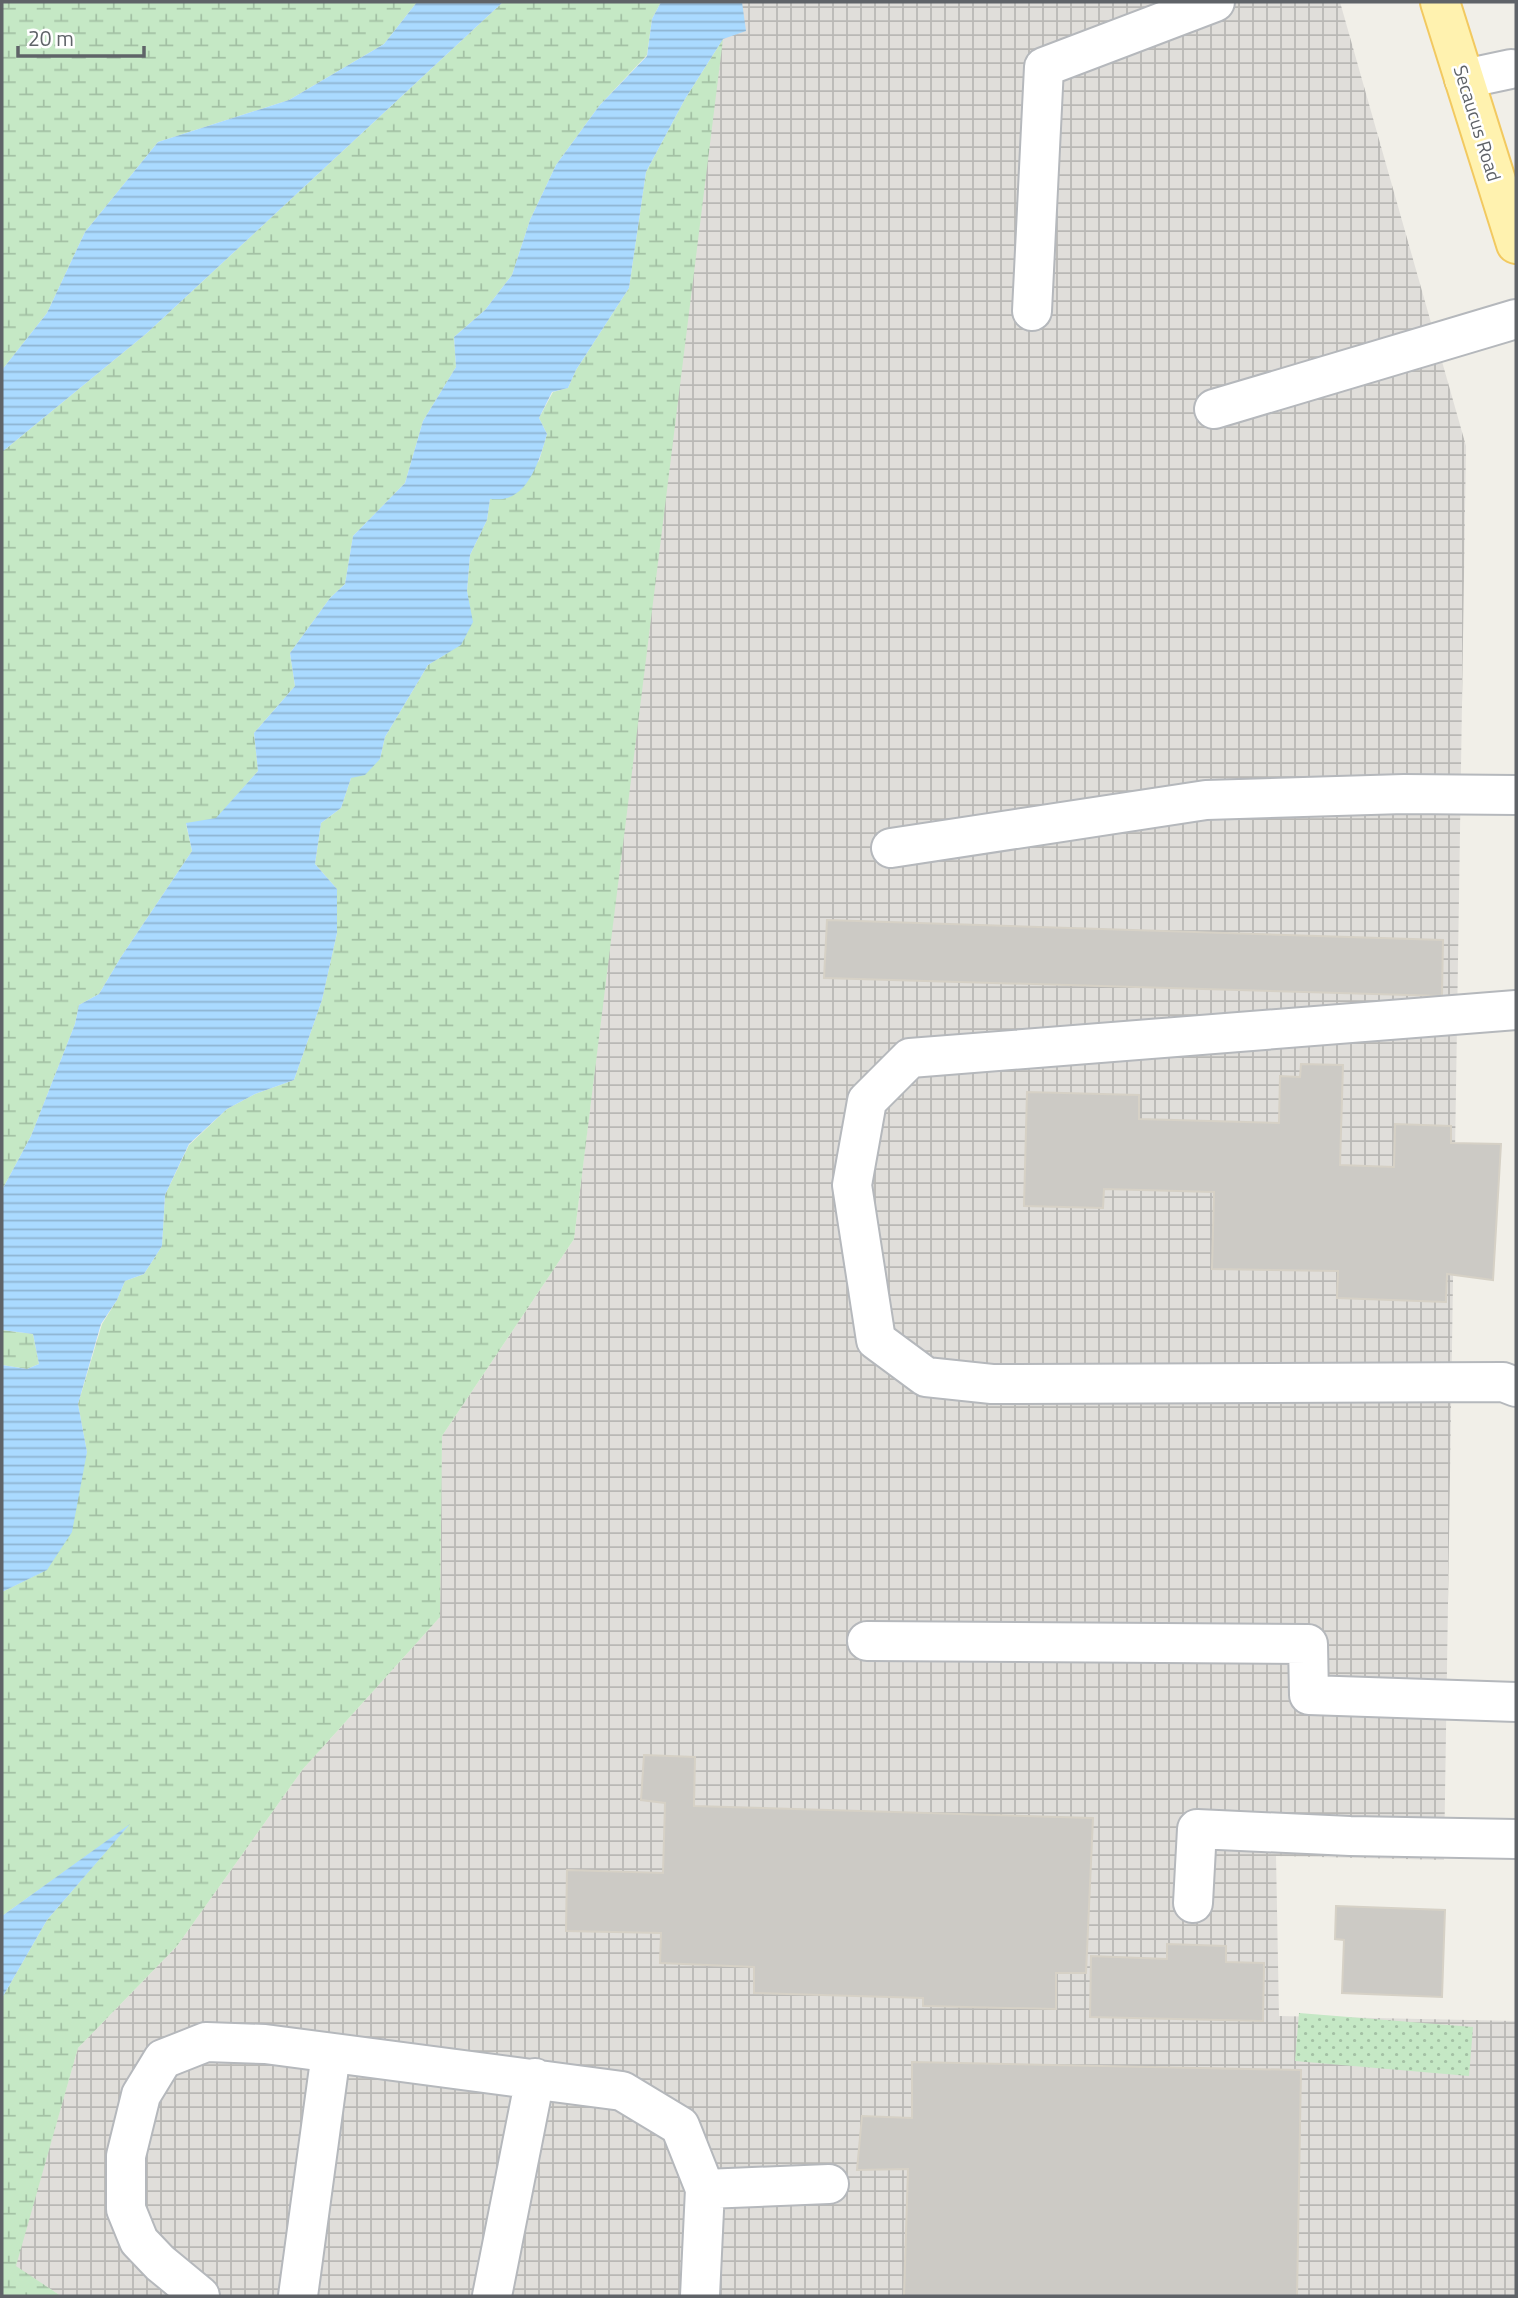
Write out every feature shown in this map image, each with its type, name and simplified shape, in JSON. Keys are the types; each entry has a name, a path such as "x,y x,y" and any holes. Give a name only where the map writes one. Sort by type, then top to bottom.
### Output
{"main road":[{"name":"Secaucus Road","path":"1440,2 1516,244"}],"lane":[{"path":"1032,311 1044,67 1215,2"},
{"path":"1464,79 1511,69"},
{"path":"1214,409 1516,319"},
{"path":"891,848 1206,800 1404,794 1516,795"},
{"path":"1516,1010 910,1058 867,1101 852,1185 876,1340 926,1377 992,1384 1503,1382 1516,1387"},
{"path":"867,1641 1308,1644 1308,1695 1516,1702"},
{"path":"1193,1903 1197,1829 1350,1836 1516,1839"},
{"path":"200,2296 160,2263 139,2241 125,2209 126,2156 141,2095 163,2059 206,2042 265,2043 622,2091 680,2126 705,2189 700,2296"},
{"path":"298,2296 331,2053"},
{"path":"492,2296 535,2078"},
{"path":"705,2189 829,2184"}],"shaded area":[{"path":"725,2 1340,2 1466,446 1444,1860 1276,1856 1279,2016 1516,2021 1516,2296 61,2296 15,2266 78,2048 177,1946 303,1769 440,1617 442,1436 574,1239"}],"green space":[{"path":"2,2 417,2 384,44 289,100 158,142 85,232 47,313 2,370"},
{"path":"503,2 661,2 652,19 647,55 599,106 556,165 530,220 512,275 485,310 454,337 456,367 423,421 405,483 353,536 345,584 330,598 290,653 295,686 254,733 258,771 216,819 186,824 192,851 99,994 79,1005 75,1024 31,1136 2,1190 2,452 147,333"},
{"path":"723,39 574,1239 442,1436 440,1617 303,1769 177,1946 78,2048 16,2266 61,2296 2,2296 2,1998 47,1920 127,1827 2,1916 2,1592 46,1570 87,1452 78,1404 102,1324 125,1281 144,1274 162,1246 165,1195 189,1145 227,1109 255,1094 294,1080 322,1000 337,933 337,889 315,864 321,823 341,808 351,778 380,759 385,737 428,665 460,645 472,622 467,591 470,555 487,520 490,499 539,461 547,434 539,418 553,392 568,388 576,370 629,288 646,172 685,99"},
{"path":"2,1330 33,1334 39,1364 27,1369 2,1365"},
{"path":"1299,2013 1473,2027 1469,2076 1295,2061"}],"water":[{"path":"417,2 503,2 147,333 2,452 2,370 47,313 85,232 158,142 289,100 384,44"},
{"path":"661,2 742,2 746,31 723,39 685,99 646,172 629,288 576,370 568,388 552,392 539,418 547,434 534,471 523,488 515,494 505,499 490,499 487,520 470,555 467,591 473,622 461,645 428,665 385,737 380,759 365,775 351,778 341,808 321,823 315,864 337,889 337,933 322,1000 294,1080 255,1094 227,1109 189,1144 165,1195 162,1246 144,1274 125,1281 117,1300 101,1324 78,1404 87,1452 72,1532 47,1570 2,1592 2,1365 27,1369 39,1364 33,1334 2,1330 2,1190 31,1136 75,1024 79,1005 99,994 192,851 186,823 216,818 258,771 254,733 295,686 290,653 330,598 345,584 353,536 405,483 423,421 456,367 454,337 485,310 512,275 530,220 556,165 599,106 647,56 652,19"},
{"path":"130,1824 47,1920 2,1998 2,1916"}],"building":[{"path":"827,920 1443,940 1442,996 824,978"},
{"path":"1301,1064 1343,1065 1340,1165 1394,1167 1395,1124 1451,1126 1451,1143 1501,1144 1493,1280 1447,1274 1446,1302 1337,1298 1338,1271 1212,1269 1214,1192 1104,1189 1103,1208 1024,1206 1027,1092 1139,1095 1139,1119 1279,1123 1280,1076 1300,1077"},
{"path":"644,1755 695,1757 694,1806 1093,1818 1086,1973 1056,1973 1056,2009 923,2006 923,1998 754,1993 754,1967 660,1963 661,1933 566,1931 567,1870 663,1873 665,1803 641,1800"},
{"path":"1336,1906 1445,1910 1442,1997 1342,1993 1344,1940 1335,1939"},
{"path":"1167,1944 1226,1946 1226,1962 1264,1963 1263,2021 1090,2017 1091,1956 1167,1959"},
{"path":"912,2062 1301,2070 1297,2296 904,2296 908,2169 857,2170 862,2116 912,2118"}]}
